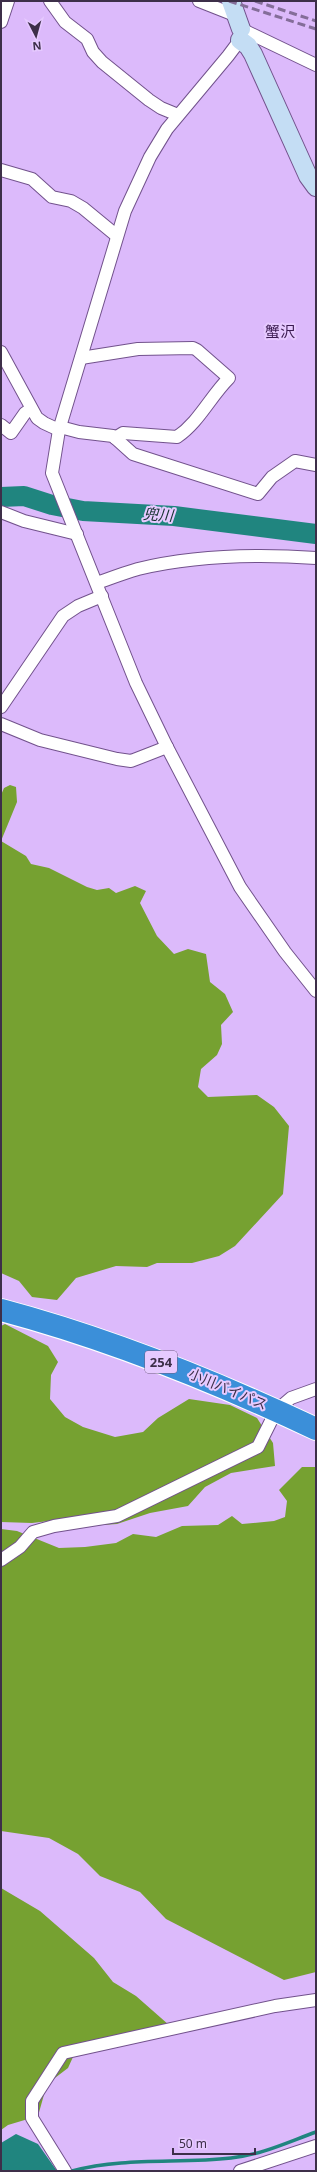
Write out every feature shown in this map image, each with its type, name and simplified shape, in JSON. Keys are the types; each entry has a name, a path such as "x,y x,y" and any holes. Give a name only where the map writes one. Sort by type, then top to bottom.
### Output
{"highway":[{"name":"小川バイパス","path":"1,1310 71,1330 144,1355 215,1383 316,1429"}],"street":[{"path":"1,22 8,1"},
{"path":"50,1 65,22 87,39 93,52 102,62 149,100 161,108 178,114"},
{"path":"199,1 316,65"},
{"path":"237,22 156,146 124,211 60,428 52,465 54,481 97,583 136,683 167,747 247,898 285,952 316,991"},
{"path":"237,22 308,176 316,187"},
{"path":"1,170 32,180 52,197 77,204 117,236"},
{"path":"81,358 138,349 193,348 229,378 214,394 194,424 177,438 123,433 115,438"},
{"path":"1,352 31,409 44,423 60,428 115,438 133,454 258,494 272,477 295,461 316,465"},
{"path":"1,425 11,433 25,413 31,409"},
{"path":"1,512 24,522 76,534"},
{"path":"97,583 136,570 169,563 265,554 316,558"},
{"path":"1,707 63,616 78,606 102,596"},
{"path":"1,724 40,740 131,761 167,747"},
{"path":"1,1560 20,1547 33,1532 54,1526 117,1516 258,1447 278,1411 291,1398 316,1389"},
{"path":"65,2171 32,2118 31,2108 32,2101 63,2053 275,2006 316,2000"},
{"path":"240,2171 316,2146"}],"green space":[{"path":"10,785 16,787 17,802 1,841 1,795 4,788"},
{"path":"1,841 26,856 31,864 49,868 87,887 97,890 109,888 116,893 135,886 146,891 140,903 157,936 174,954 188,949 206,954 210,982 225,994 233,1012 221,1025 222,1044 217,1055 201,1069 198,1087 208,1097 257,1095 274,1107 289,1126 283,1194 235,1246 219,1256 192,1263 157,1263 147,1267 116,1266 76,1278 57,1300 32,1297 19,1281 1,1273"},
{"path":"5,1324 48,1346 58,1362 51,1375 50,1399 65,1417 83,1427 115,1437 143,1432 158,1418 189,1399 230,1405 257,1418 273,1443 275,1466 231,1473 205,1487 188,1506 150,1513 117,1524 73,1527 49,1521 32,1523 1,1522 1,1326"},
{"path":"302,1467 316,1467 316,1972 284,1980 166,1919 140,1892 100,1876 78,1854 49,1838 1,1831 1,1529 17,1531 59,1548 85,1547 116,1543 133,1534 156,1537 182,1526 218,1525 232,1516 242,1524 274,1521 285,1517 287,1501 279,1490"},
{"path":"1,1888 40,1911 94,1958 113,1982 136,1996 169,2025 78,2046 68,2068 47,2084 38,2116 8,2125 1,2130"}],"shaded area":[{"path":"16,2134 38,2144 57,2171 1,2171 1,2143"}],"waterway":[{"name":"兜川","path":"1,497 24,496 52,505 83,511 174,516 316,534"},
{"path":"72,2171 132,2162 231,2158 274,2148 316,2132"}],"railway":[{"path":"229,1 316,29"},
{"path":"255,1 316,21"}],"district":[{"name":"蟹沢","path":"280,332"}]}
